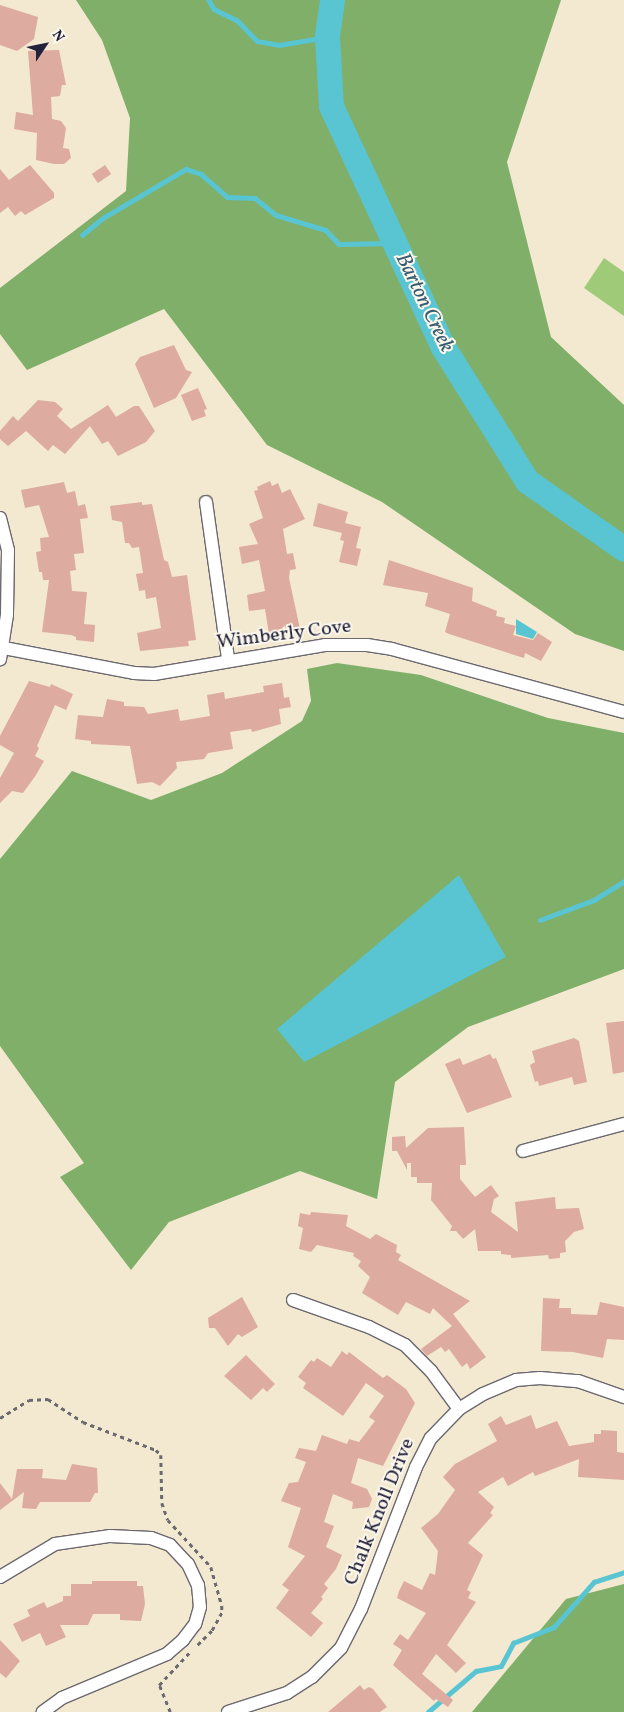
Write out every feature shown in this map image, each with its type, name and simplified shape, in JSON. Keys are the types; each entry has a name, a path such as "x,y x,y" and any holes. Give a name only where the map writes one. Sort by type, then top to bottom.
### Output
{"street":[{"path":"206,502 228,659"},
{"path":"0,518 8,550 2,654"},
{"name":"Wimberly Cove","path":"2,654 134,673 154,674 228,659 326,646 367,645 392,649 624,712"},
{"path":"523,1151 624,1124"},
{"path":"293,1300 370,1327 405,1345 431,1371 459,1409"},
{"name":"Chalk Knoll Drive","path":"228,1712 287,1693 312,1677 341,1648 361,1609 416,1467 431,1438 459,1409 483,1394 516,1380 540,1378 578,1381 624,1397"},
{"path":"0,1577 55,1544 110,1536 151,1538 170,1546 188,1564 198,1585 200,1607 195,1624 184,1640 167,1654 62,1698 43,1712"},
{"path":"57,1712 62,1698"}],"green space":[{"path":"76,0 561,0 507,162 551,337 624,405 624,651 575,634 382,502 267,445 164,309 27,370 0,334 0,288 126,191 130,118 102,40"},
{"path":"604,258 624,272 624,316 584,288"},
{"path":"337,663 421,675 548,718 624,733 624,969 468,1027 395,1082 377,1199 300,1171 169,1222 131,1270 60,1177 84,1163 0,1046 0,859 72,771 151,800 222,773 302,721 311,701 307,669"},
{"path":"624,1584 624,1712 472,1712 566,1599"}],"water":[{"path":"516,619 537,632 533,639 516,634"},
{"path":"459,875 506,957 304,1062 277,1029"}],"building":[{"path":"0,5 38,17 34,39 17,51 0,45"},
{"path":"59,50 66,85 62,85 60,96 51,97 52,119 61,121 66,128 63,148 69,149 71,158 64,164 54,164 36,160 37,133 14,129 16,112 33,115 28,51"},
{"path":"30,165 54,193 54,198 25,215 21,211 15,216 8,207 0,213 0,169 9,180"},
{"path":"105,165 111,174 98,183 92,174"},
{"path":"174,345 186,370 192,372 176,398 154,408 135,364 140,357"},
{"path":"198,388 207,409 204,410 206,416 192,421 181,395"},
{"path":"38,400 55,402 63,409 57,416 71,429 108,405 116,417 134,406 139,406 155,431 146,442 118,456 108,441 102,444 90,426 65,454 53,445 48,451 26,431 8,446 0,439 0,431 13,416 18,421"},
{"path":"270,481 272,486 278,483 282,493 290,489 305,519 283,529 287,554 293,553 296,569 290,570 289,578 300,629 269,634 265,609 249,611 247,595 265,591 259,560 242,564 239,547 258,544 249,524 263,518 254,491 258,490 257,487"},
{"path":"64,482 67,493 75,491 78,506 85,504 88,518 80,519 84,553 74,554 76,570 70,571 72,591 87,592 84,624 95,625 94,642 76,640 76,637 71,635 42,632 49,580 43,580 42,572 39,572 36,552 41,551 40,538 49,537 39,505 25,508 21,490"},
{"path":"142,502 142,505 152,504 164,560 168,562 172,577 187,575 196,640 188,641 189,646 140,651 137,633 161,628 156,597 146,599 145,590 139,591 136,574 143,573 139,547 132,548 129,543 125,543 122,522 112,520 110,506"},
{"path":"318,503 348,512 345,523 361,527 356,548 361,549 357,566 339,562 344,541 340,540 342,533 313,526"},
{"path":"389,560 473,588 472,601 497,611 496,616 505,618 504,623 516,626 513,635 533,640 538,633 552,642 541,661 525,653 524,658 445,632 450,614 425,606 428,593 383,585"},
{"path":"29,681 50,687 51,684 73,694 66,710 55,705 37,746 39,748 35,756 44,761 36,775 23,793 12,791 0,803 0,778 14,753 0,745 0,736"},
{"path":"282,683 284,698 289,697 291,707 279,709 281,724 252,732 251,729 230,732 233,749 208,753 204,759 176,762 177,768 160,786 152,782 137,784 130,746 91,744 91,741 75,739 78,715 103,717 107,699 124,702 124,706 144,707 148,714 178,709 180,721 210,716 207,695 224,692 225,699 264,692 263,686"},
{"path":"624,1021 624,1072 613,1074 606,1023"},
{"path":"574,1038 579,1041 587,1082 574,1085 572,1077 539,1086 538,1081 535,1082 530,1065 535,1062 532,1051"},
{"path":"490,1054 493,1059 496,1058 512,1097 467,1113 445,1064 460,1058 463,1065"},
{"path":"464,1127 466,1165 460,1165 460,1179 475,1197 491,1185 499,1196 494,1199 491,1212 518,1232 515,1202 555,1197 556,1209 579,1208 584,1229 574,1232 565,1241 566,1252 560,1253 560,1258 549,1259 548,1255 511,1258 511,1255 501,1254 501,1251 478,1251 475,1229 463,1239 456,1231 450,1231 452,1226 431,1200 432,1183 417,1183 417,1177 411,1177 411,1163 407,1163 407,1170 397,1151 392,1151 392,1137 405,1136 406,1148 428,1128"},
{"path":"311,1212 348,1215 346,1226 370,1239 376,1234 397,1245 396,1252 401,1255 398,1260 470,1301 453,1314 486,1357 470,1369 467,1363 462,1367 449,1349 445,1352 441,1347 427,1356 421,1349 452,1326 433,1308 430,1314 406,1302 398,1315 362,1293 370,1277 358,1266 361,1261 353,1256 354,1253 317,1245 311,1252 299,1249 303,1228 298,1226 300,1213 310,1215"},
{"path":"242,1297 258,1327 242,1337 238,1334 228,1346 215,1328 209,1328 208,1318"},
{"path":"543,1298 560,1299 559,1308 571,1308 571,1314 597,1315 600,1302 624,1307 624,1340 607,1339 603,1358 573,1352 541,1351"},
{"path":"342,1351 347,1355 349,1352 383,1378 387,1375 406,1389 415,1403 383,1466 358,1458 351,1483 367,1489 372,1499 369,1507 352,1509 353,1502 333,1494 324,1522 334,1526 326,1547 342,1555 336,1569 324,1584 328,1588 321,1597 323,1599 311,1613 323,1623 311,1637 276,1608 289,1590 282,1585 305,1556 288,1547 301,1508 281,1501 289,1483 298,1482 306,1462 295,1458 299,1448 316,1451 322,1435 347,1444 349,1439 359,1442 375,1421 369,1417 384,1396 366,1383 343,1416 303,1388 306,1383 298,1377 311,1360 314,1362 317,1358 331,1367"},
{"path":"246,1355 275,1384 267,1392 263,1388 251,1400 224,1376"},
{"path":"531,1415 536,1429 557,1421 569,1446 594,1442 594,1434 601,1434 601,1430 617,1431 617,1452 624,1453 624,1480 578,1477 579,1459 535,1476 533,1472 508,1486 503,1477 478,1492 494,1507 490,1513 493,1515 468,1543 483,1555 467,1590 471,1592 468,1598 476,1602 447,1645 466,1663 456,1673 436,1654 422,1674 453,1700 448,1707 436,1699 434,1701 393,1665 402,1650 393,1644 400,1634 408,1640 426,1613 397,1598 404,1581 422,1590 430,1573 435,1575 438,1551 421,1528 438,1514 455,1490 443,1477 455,1464 497,1441 488,1424 501,1416 506,1425"},
{"path":"72,1464 97,1468 98,1493 95,1493 90,1502 40,1502 36,1509 22,1508 24,1492 0,1510 0,1483 12,1499 17,1469 43,1469 42,1478 66,1480"},
{"path":"92,1581 137,1581 137,1586 143,1586 145,1604 141,1621 120,1620 120,1614 93,1614 88,1625 60,1625 66,1637 46,1646 40,1633 22,1642 13,1624 30,1616 27,1610 44,1602 47,1608 63,1601 63,1596 71,1596 71,1584 92,1584"},
{"path":"0,1640 20,1661 6,1678 0,1673"},
{"path":"360,1685 364,1690 369,1687 373,1689 387,1707 380,1712 328,1712"}],"waterway":[{"path":"209,0 214,9 237,20 257,41 279,45 327,37"},
{"name":"Barton Creek","path":"332,0 327,37 331,106 443,347 527,481 624,549"},
{"path":"82,235 103,218 186,169 201,174 227,197 255,198 276,215 326,230 339,244 393,243"},
{"path":"540,920 594,900 624,881"},
{"path":"428,1712 476,1671 501,1666 513,1643 554,1627 594,1582 624,1572"}]}
